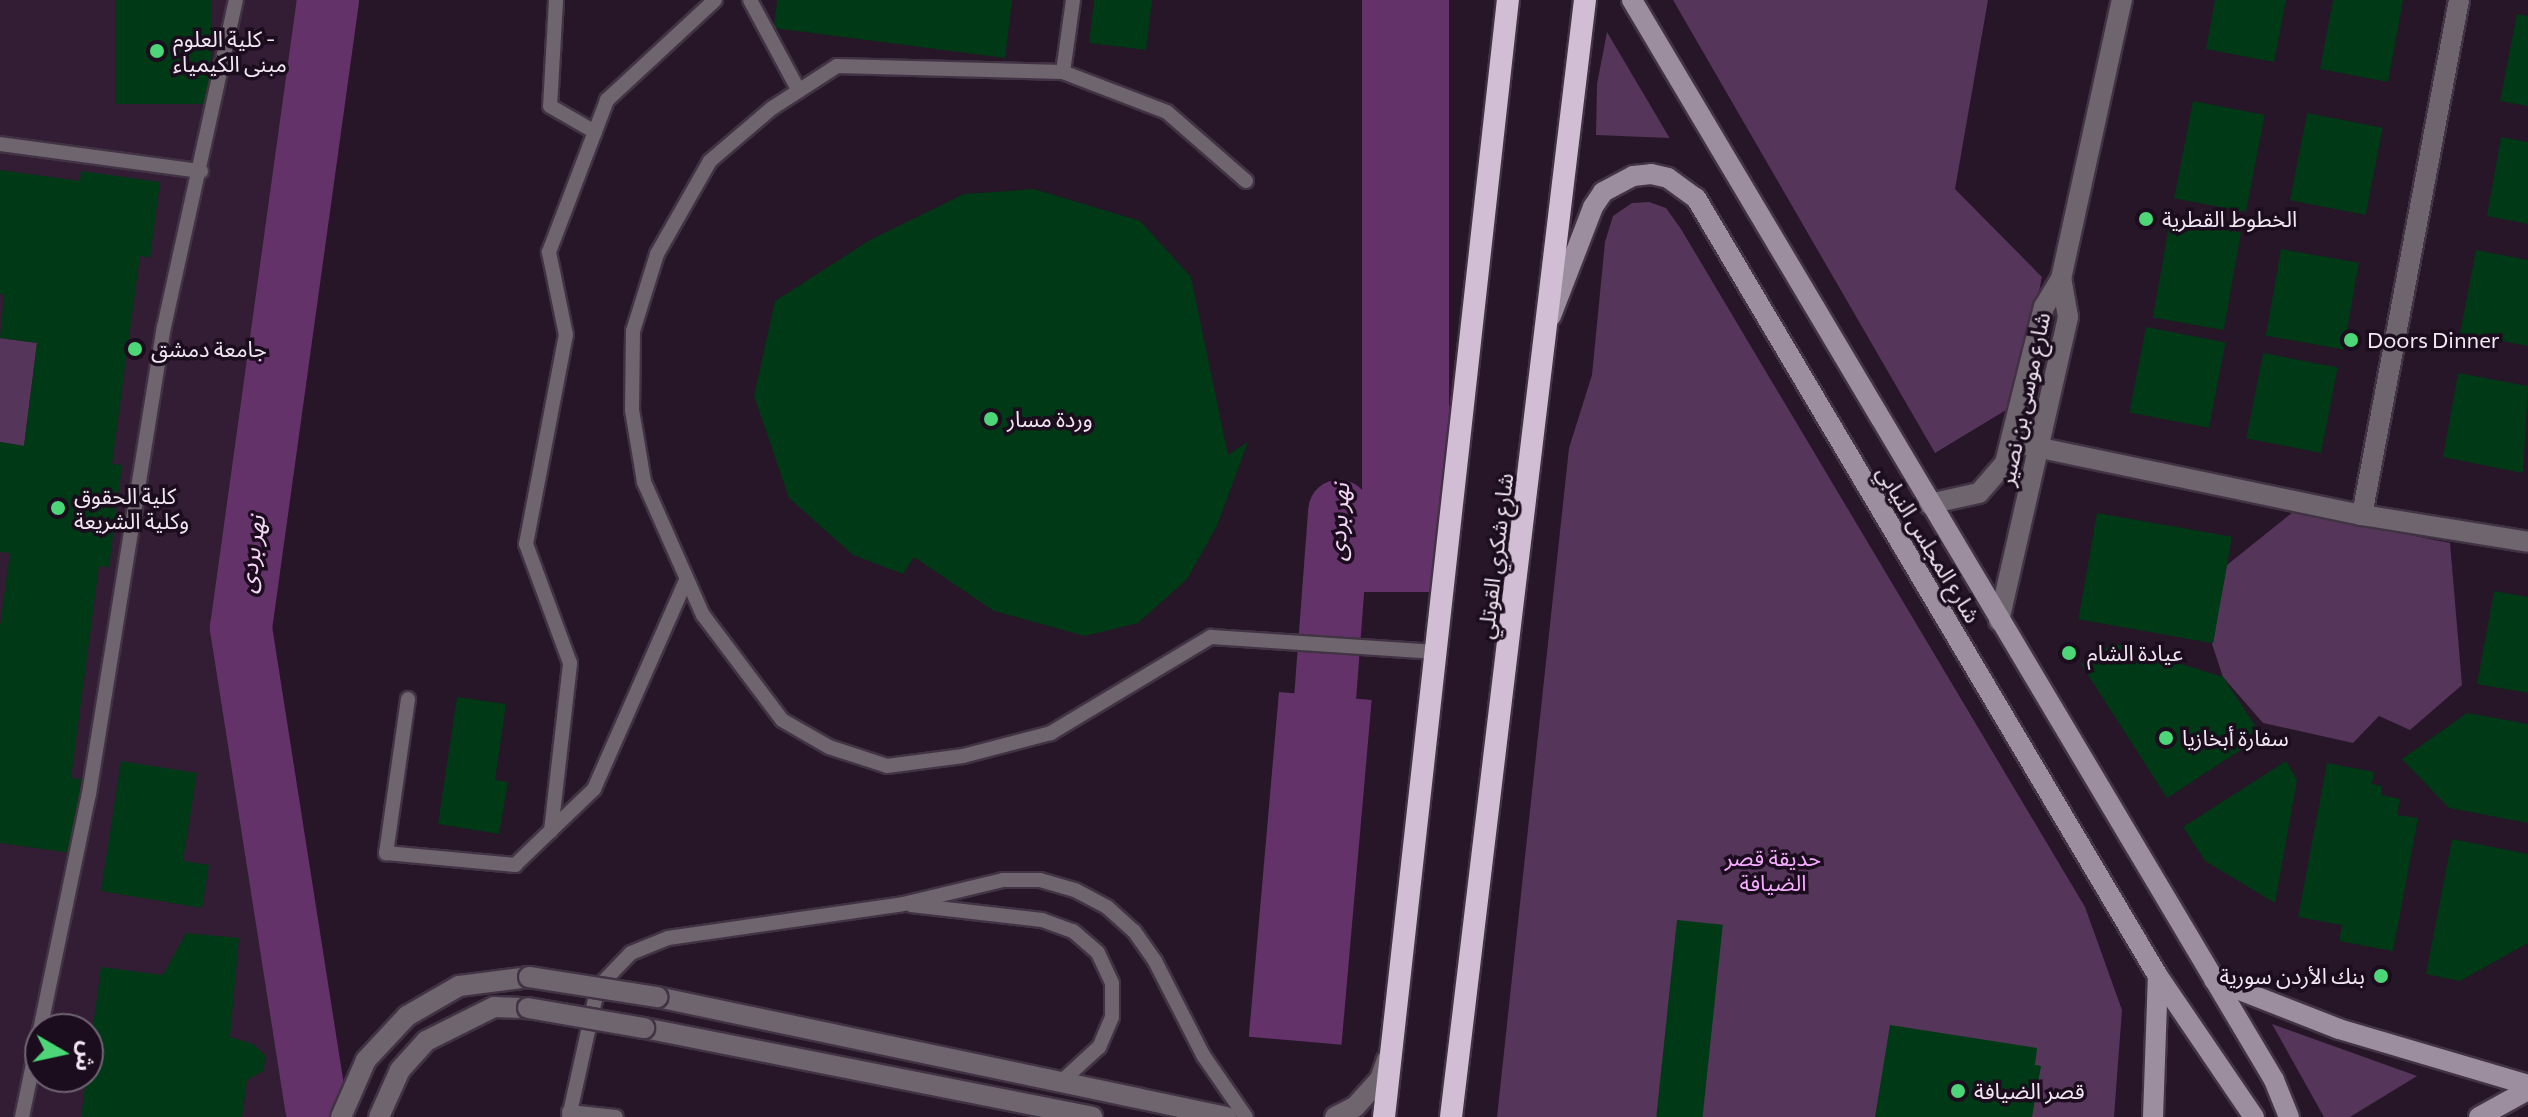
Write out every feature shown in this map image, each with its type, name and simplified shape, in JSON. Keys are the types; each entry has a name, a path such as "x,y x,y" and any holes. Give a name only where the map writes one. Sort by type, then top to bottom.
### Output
{"highway":[{"name":"شارع شكري القوتلي","path":"1384,1117 1508,0"},
{"name":"شارع شكري القوتلي","path":"1451,1117 1550,319 1585,0"}],"main road":[{"name":"شارع المجلس النيابي","path":"1632,0 2274,1080 2289,1117"},
{"name":"شارع المجلس النيابي","path":"1550,319 1593,207 1603,192 1625,179 1651,174 1668,178 1696,198 2158,976 2254,1117"},
{"path":"2153,1117 2158,976"},
{"path":"2214,980 2365,1038 2528,1088"},
{"path":"2479,1117 2528,1088"}],"street":[{"name":"شارع موسى بن نصير","path":"1999,621 2068,317 2061,279 2122,0"},
{"path":"2362,515 2459,0"},
{"path":"1929,504 1979,493 1993,482 2012,442 2044,307 2061,279"},
{"path":"2012,442 2362,515 2528,542"},
{"path":"341,1117 366,1060 407,1016 459,986 529,977 657,997 1063,1080 1227,1117"},
{"path":"379,1117 400,1070 426,1041 494,1007 528,1008 644,1028 1092,1117"},
{"path":"1335,1117 1355,1107 1380,1079 1393,1045"}],"lane":[{"path":"22,1117 89,794 164,327 201,171 236,0"},
{"path":"556,0 550,106 595,132"},
{"path":"551,831 570,663 526,544 566,335 549,252 607,100 715,0"},
{"path":"750,0 799,91"},
{"path":"1063,72 1073,0"},
{"path":"1246,181 1167,112 1063,72 837,66 799,91 710,161 657,254 633,331 632,410 644,482 703,615 782,720 829,747 887,766 963,756 1051,733 1211,637 1437,652"},
{"path":"0,144 201,171"},
{"path":"408,699 386,853 515,865 594,789 686,580"},
{"path":"616,1117 569,1114 595,1000 603,982 631,953 668,938 903,904 1003,880 1028,880 1075,890 1107,907 1134,931 1155,961 1203,1055 1246,1117"},
{"path":"903,904 1042,920 1073,931 1098,953 1112,983 1112,1017 1099,1047 1063,1080"}],"shaded area":[{"name":"جامعة دمشق","path":"0,0 313,0 226,697 316,976 350,1117 0,1117"}],"green space":[{"path":"1673,0 1988,0 1955,189 2042,277 2016,404 1935,453"},
{"path":"1607,32 1669,138 1596,135 1597,84"},
{"name":"حديقة قصر الضيافة","path":"1649,202 1666,208 1681,229 2085,907 2122,1010 2114,1117 1497,1117 1569,448 1592,375 1605,242 1613,216 1632,203"},
{"path":"0,338 37,343 24,446 0,442"},
{"path":"2293,512 2450,543 2462,685 2410,730 2379,716 2353,743 2263,723 2223,677 2212,644 2227,565"},
{"path":"2272,1024 2417,1076 2350,1117 2324,1117"}],"water":[{"path":"1362,0 1449,0 1449,592 1362,592"},
{"path":"1279,692 1372,700 1341,1045 1249,1037"}],"building":[{"name":"كلية العلوم - مبنى الكيمياء","path":"115,0 212,0 212,104 115,104"},
{"path":"777,0 1012,0 1005,58 774,28"},
{"path":"1094,0 1152,0 1146,50 1089,43"},
{"path":"2215,0 2286,0 2274,62 2206,49"},
{"path":"2333,0 2403,0 2388,82 2320,69"},
{"path":"2517,14 2528,16 2528,106 2500,101"},
{"path":"2193,101 2265,115 2246,212 2174,198"},
{"path":"2307,113 2383,128 2366,215 2290,200"},
{"path":"2501,137 2528,142 2528,224 2487,216"},
{"name":"كلية الحقوق وكلية الشريعة","path":"0,170 80,181 81,171 160,182 150,258 140,256 112,464 122,465 109,567 99,566 71,778 81,779 71,853 0,843 0,626 10,553 0,552 0,442 24,446 37,343 0,338 4,295 0,294"},
{"name":"وردة مسار","path":"1034,189 1140,221 1191,277 1228,455 1248,442 1217,526 1187,579 1138,623 1085,636 994,611 914,557 903,574 853,555 789,498 754,396 775,301 870,240 964,194"},
{"path":"2170,220 2241,233 2224,330 2153,317"},
{"path":"2281,249 2359,263 2344,349 2266,336"},
{"path":"2476,250 2528,260 2528,346 2460,333"},
{"path":"2146,327 2226,342 2209,428 2129,412"},
{"path":"2263,353 2338,368 2321,453 2246,438"},
{"path":"2458,373 2528,386 2523,473 2443,457"},
{"path":"2097,513 2232,537 2213,643 2078,619"},
{"path":"2494,591 2528,597 2528,693 2477,684"},
{"path":"2114,643 2223,677 2262,736 2167,798 2081,664"},
{"path":"457,697 506,704 495,780 508,782 499,834 438,824"},
{"path":"2467,713 2528,724 2528,823 2449,808 2402,759"},
{"path":"121,761 197,773 183,861 209,865 202,908 101,891"},
{"path":"2286,761 2297,780 2275,903 2205,861 2183,827"},
{"path":"2327,763 2374,772 2372,784 2382,786 2381,795 2400,799 2397,815 2418,818 2393,951 2339,941 2342,925 2298,917"},
{"path":"2452,839 2528,854 2528,943 2460,981 2426,974"},
{"path":"1677,920 1723,925 1703,1117 1656,1117"},
{"path":"186,933 239,938 230,1037 253,1044 266,1056 263,1071 247,1080 242,1117 81,1117 84,1093 104,1093 104,1013 95,1013 101,967 163,975"},
{"name":"قصر الضيافة","path":"1890,1025 2037,1048 2035,1065 2041,1066 2032,1117 1875,1117"}],"waterway":[{"name":"نهر بردى","path":"316,1107 241,628 328,0"},
{"name":"نهر بردى","path":"1319,779 1339,511"}],"place":[{"name":"كلية العلوم - مبنى الكيمياء","path":"157,51"},
{"name":"الخطوط القطرية","path":"2146,219"},
{"name":"Doors Dinner","path":"2351,340"},
{"name":"جامعة دمشق","path":"135,349"},
{"name":"وردة مسار","path":"991,419"},
{"name":"كلية الحقوق وكلية الشريعة","path":"58,508"},
{"name":"عيادة الشام","path":"2069,653"},
{"name":"سفارة أبخازيا","path":"2166,738"},
{"name":"بنك الأردن سورية","path":"2381,976"},
{"name":"قصر الضيافة","path":"1958,1091"}]}
